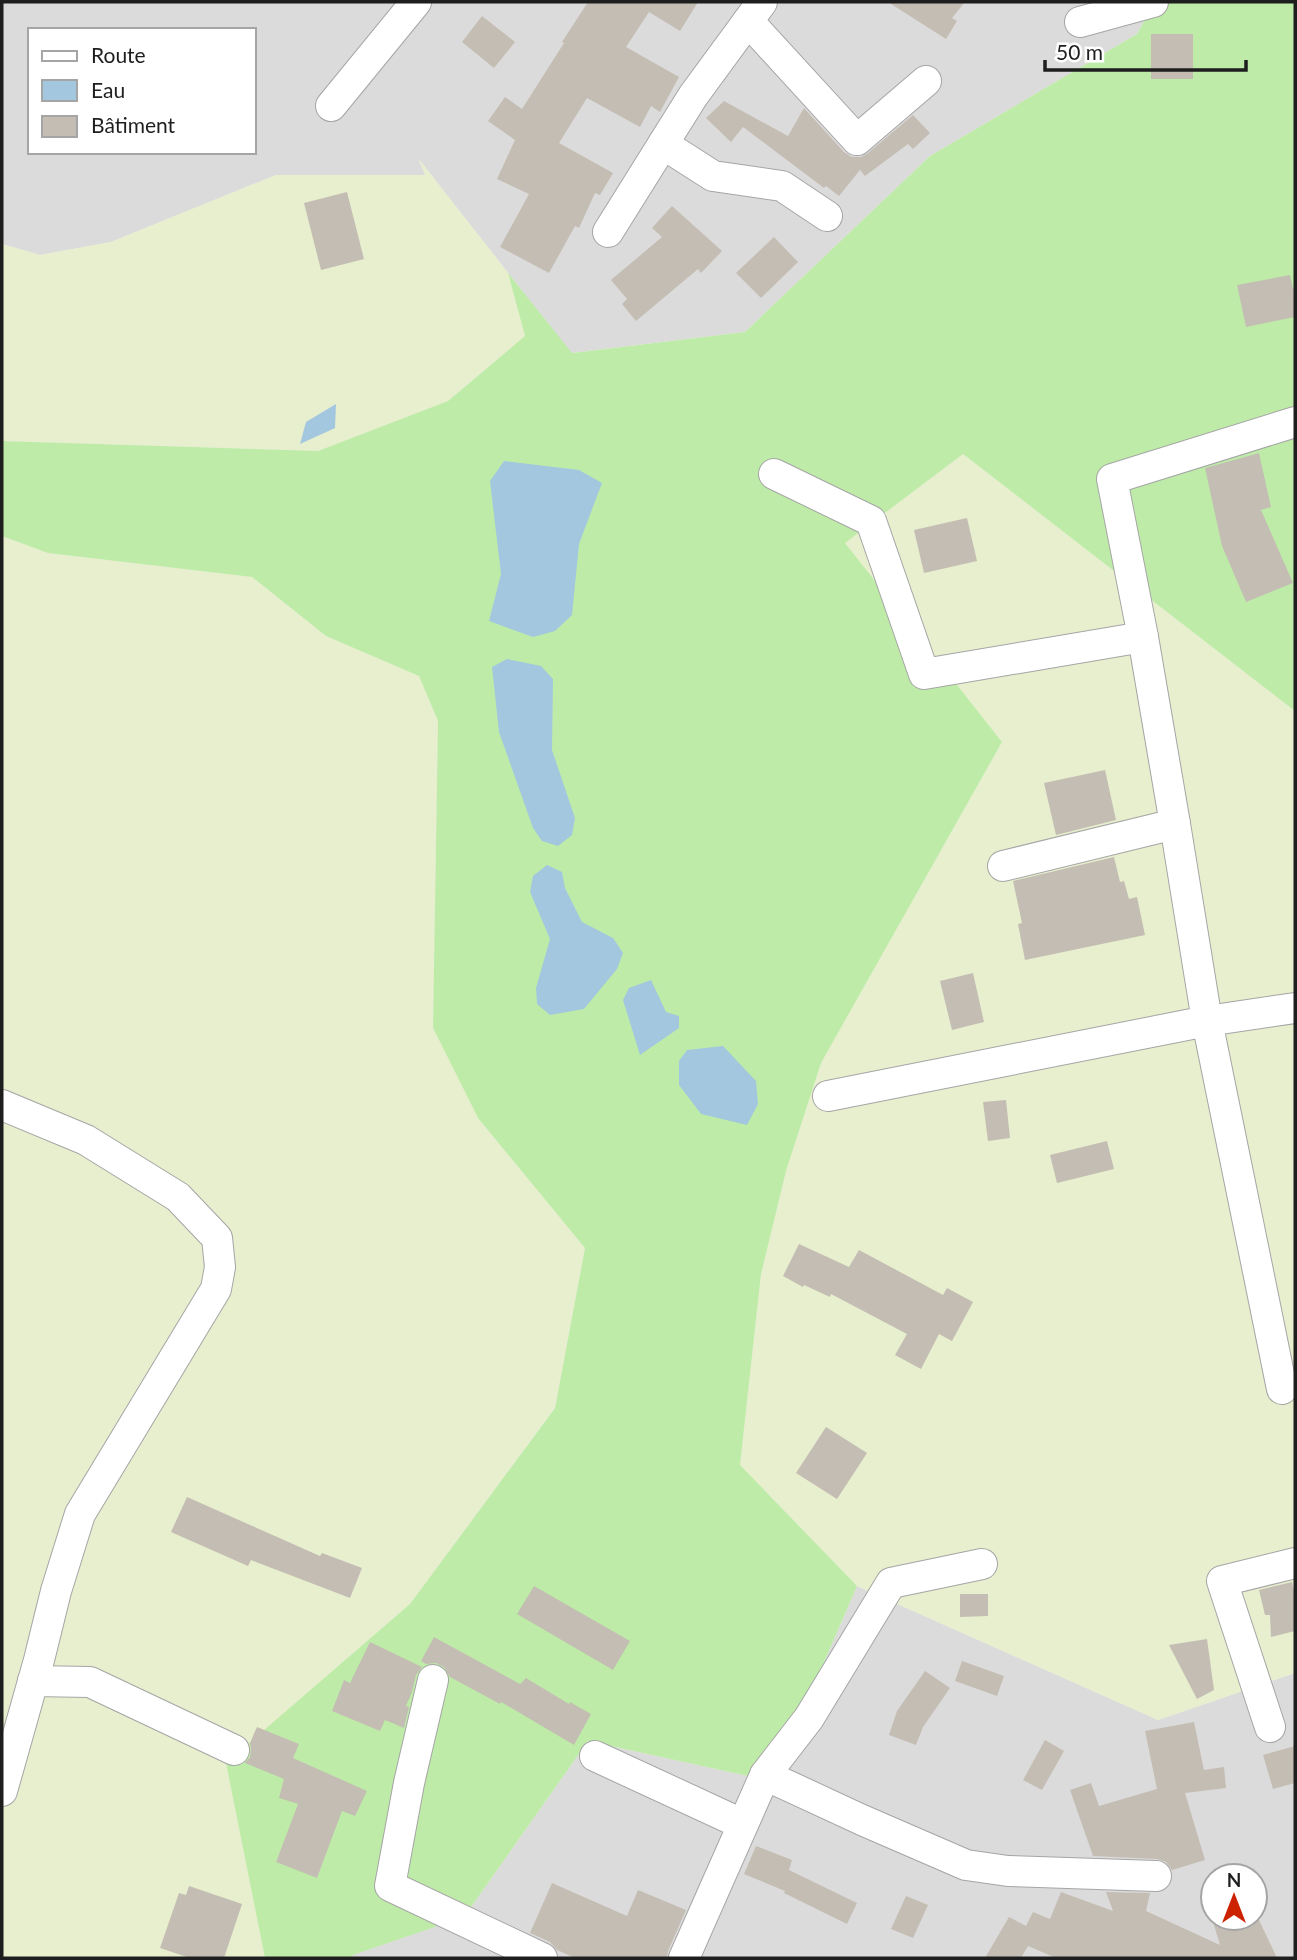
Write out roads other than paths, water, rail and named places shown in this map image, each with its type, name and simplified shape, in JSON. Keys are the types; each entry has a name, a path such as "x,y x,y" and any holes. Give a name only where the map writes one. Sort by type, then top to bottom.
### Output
{"street":[{"path":"331,106 416,2"},
{"path":"1080,22 1153,2"},
{"path":"608,232 693,96 755,11 857,140 926,81"},
{"path":"663,144 713,176 782,186 827,216"},
{"path":"1282,1389 1206,1021 1143,637 1111,479 1295,422"},
{"path":"774,474 871,521 924,674 1143,637"},
{"path":"1003,866 1175,824"},
{"path":"828,1096 1206,1021 1295,1009"},
{"path":"2,1105 86,1140 178,1197 217,1238 220,1267 216,1289 80,1514 56,1591 2,1791"},
{"path":"1270,1727 1222,1581 1295,1563"},
{"path":"684,1958 765,1775 809,1718 891,1583 982,1564"},
{"path":"432,1680 390,1886 542,1958"},
{"path":"33,1681 90,1682 233,1750"},
{"path":"595,1756 742,1824"},
{"path":"765,1775 966,1865 1008,1871 1156,1877"}],"water":[{"path":"336,404 335,428 300,444 306,422"},
{"path":"504,461 579,470 602,483 579,544 572,615 555,631 533,637 489,621 501,574 490,481"},
{"path":"507,659 541,666 553,679 552,750 575,818 572,835 558,846 542,841 533,828 499,732 492,667"},
{"path":"547,865 562,872 565,888 582,922 613,938 623,953 617,969 584,1009 550,1015 537,1004 536,988 550,939 530,892 533,876"},
{"path":"651,980 666,1012 679,1016 679,1028 640,1055 623,1000 629,988"},
{"path":"723,1046 756,1081 758,1104 747,1125 701,1114 679,1085 679,1061 687,1050"}]}
